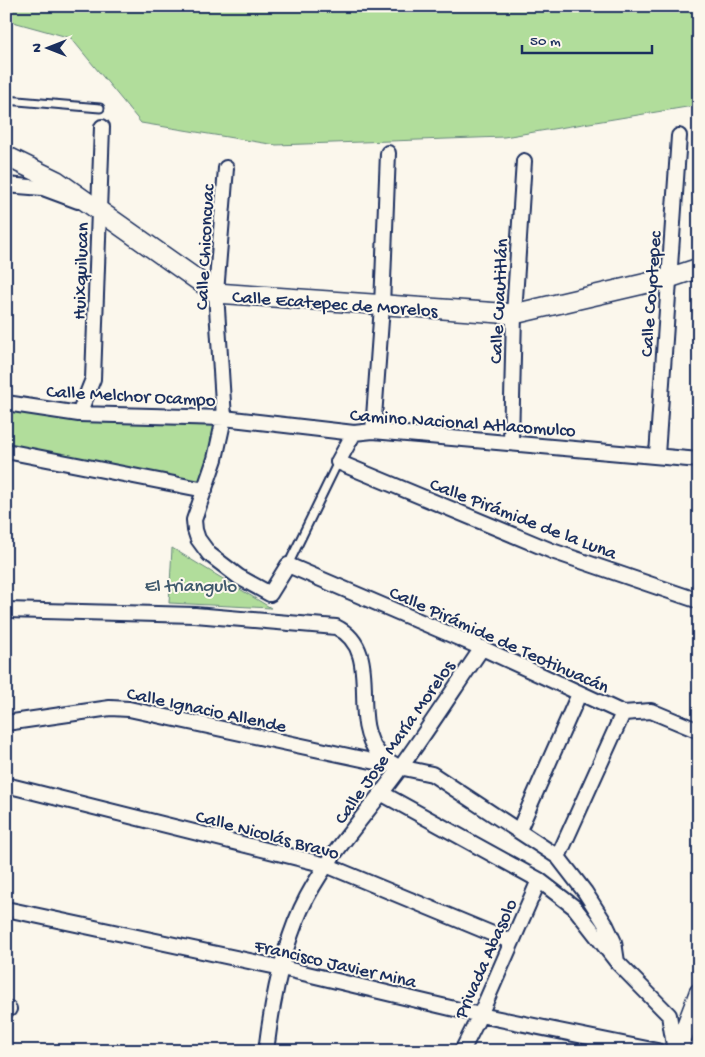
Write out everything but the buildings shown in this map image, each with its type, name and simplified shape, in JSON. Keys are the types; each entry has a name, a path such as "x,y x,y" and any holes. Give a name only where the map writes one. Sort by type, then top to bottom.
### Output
{"street":[{"name":"Huixquilucan","path":"79,414 93,379 102,127"},
{"name":"Calle Coyotepec","path":"657,455 679,136"},
{"path":"373,431 382,306 388,153"},
{"name":"Calle Ecatepec de Morelos","path":"6,156 57,181 216,293 514,314 669,278 699,268"},
{"name":"Calle Cuautitlán","path":"511,442 514,314 524,161"},
{"name":"Calle Chiconcuac","path":"226,168 216,293 224,418 205,490 194,520 198,539 209,554 239,578 270,594 288,565"},
{"path":"6,185 42,188 100,210"},
{"name":"Calle Melchor Ocampo","path":"6,403 79,414 224,418"},
{"name":"Camino Nacional Atlacomulco","path":"224,418 354,433 373,431 699,460"},
{"path":"338,462 354,433"},
{"path":"6,451 205,490"},
{"name":"Calle Pirámide de la Luna","path":"338,462 552,551 699,601"},
{"name":"Calle Pirámide de Teotihuacán","path":"288,565 482,648 624,714 651,711 699,731"},
{"path":"6,610 195,615 336,627 346,632 354,641 360,653 368,730 373,744 380,754 400,769"},
{"name":"Calle Jose María Morelos","path":"266,1051 268,1028 292,930 307,897 326,865 400,769 482,648"},
{"path":"519,830 579,694"},
{"name":"Calle Ignacio Allende","path":"6,723 110,708 129,709 400,769 432,774 558,857 585,892 606,925 614,942 618,962"},
{"path":"558,857 624,714"},
{"name":"Calle Nicolás Bravo","path":"6,785 326,865 512,942"},
{"path":"381,793 539,880 574,907 618,962 668,1015 676,1051"},
{"name":"Privada Abasolo","path":"462,1051 480,1015 539,880"},
{"name":"Francisco Javier Mina","path":"6,910 282,968 480,1015 657,1051"},
{"path":"676,1051 699,993"}],"lane":[{"path":"6,100 100,108"},
{"path":"288,565 338,462"}],"green space":[{"path":"6,6 699,6 699,105 504,137 276,145 141,123 71,38 6,20"},
{"path":"6,403 224,418 205,490 6,451"},
{"name":"El triangulo","path":"172,548 271,608 169,603"}]}
